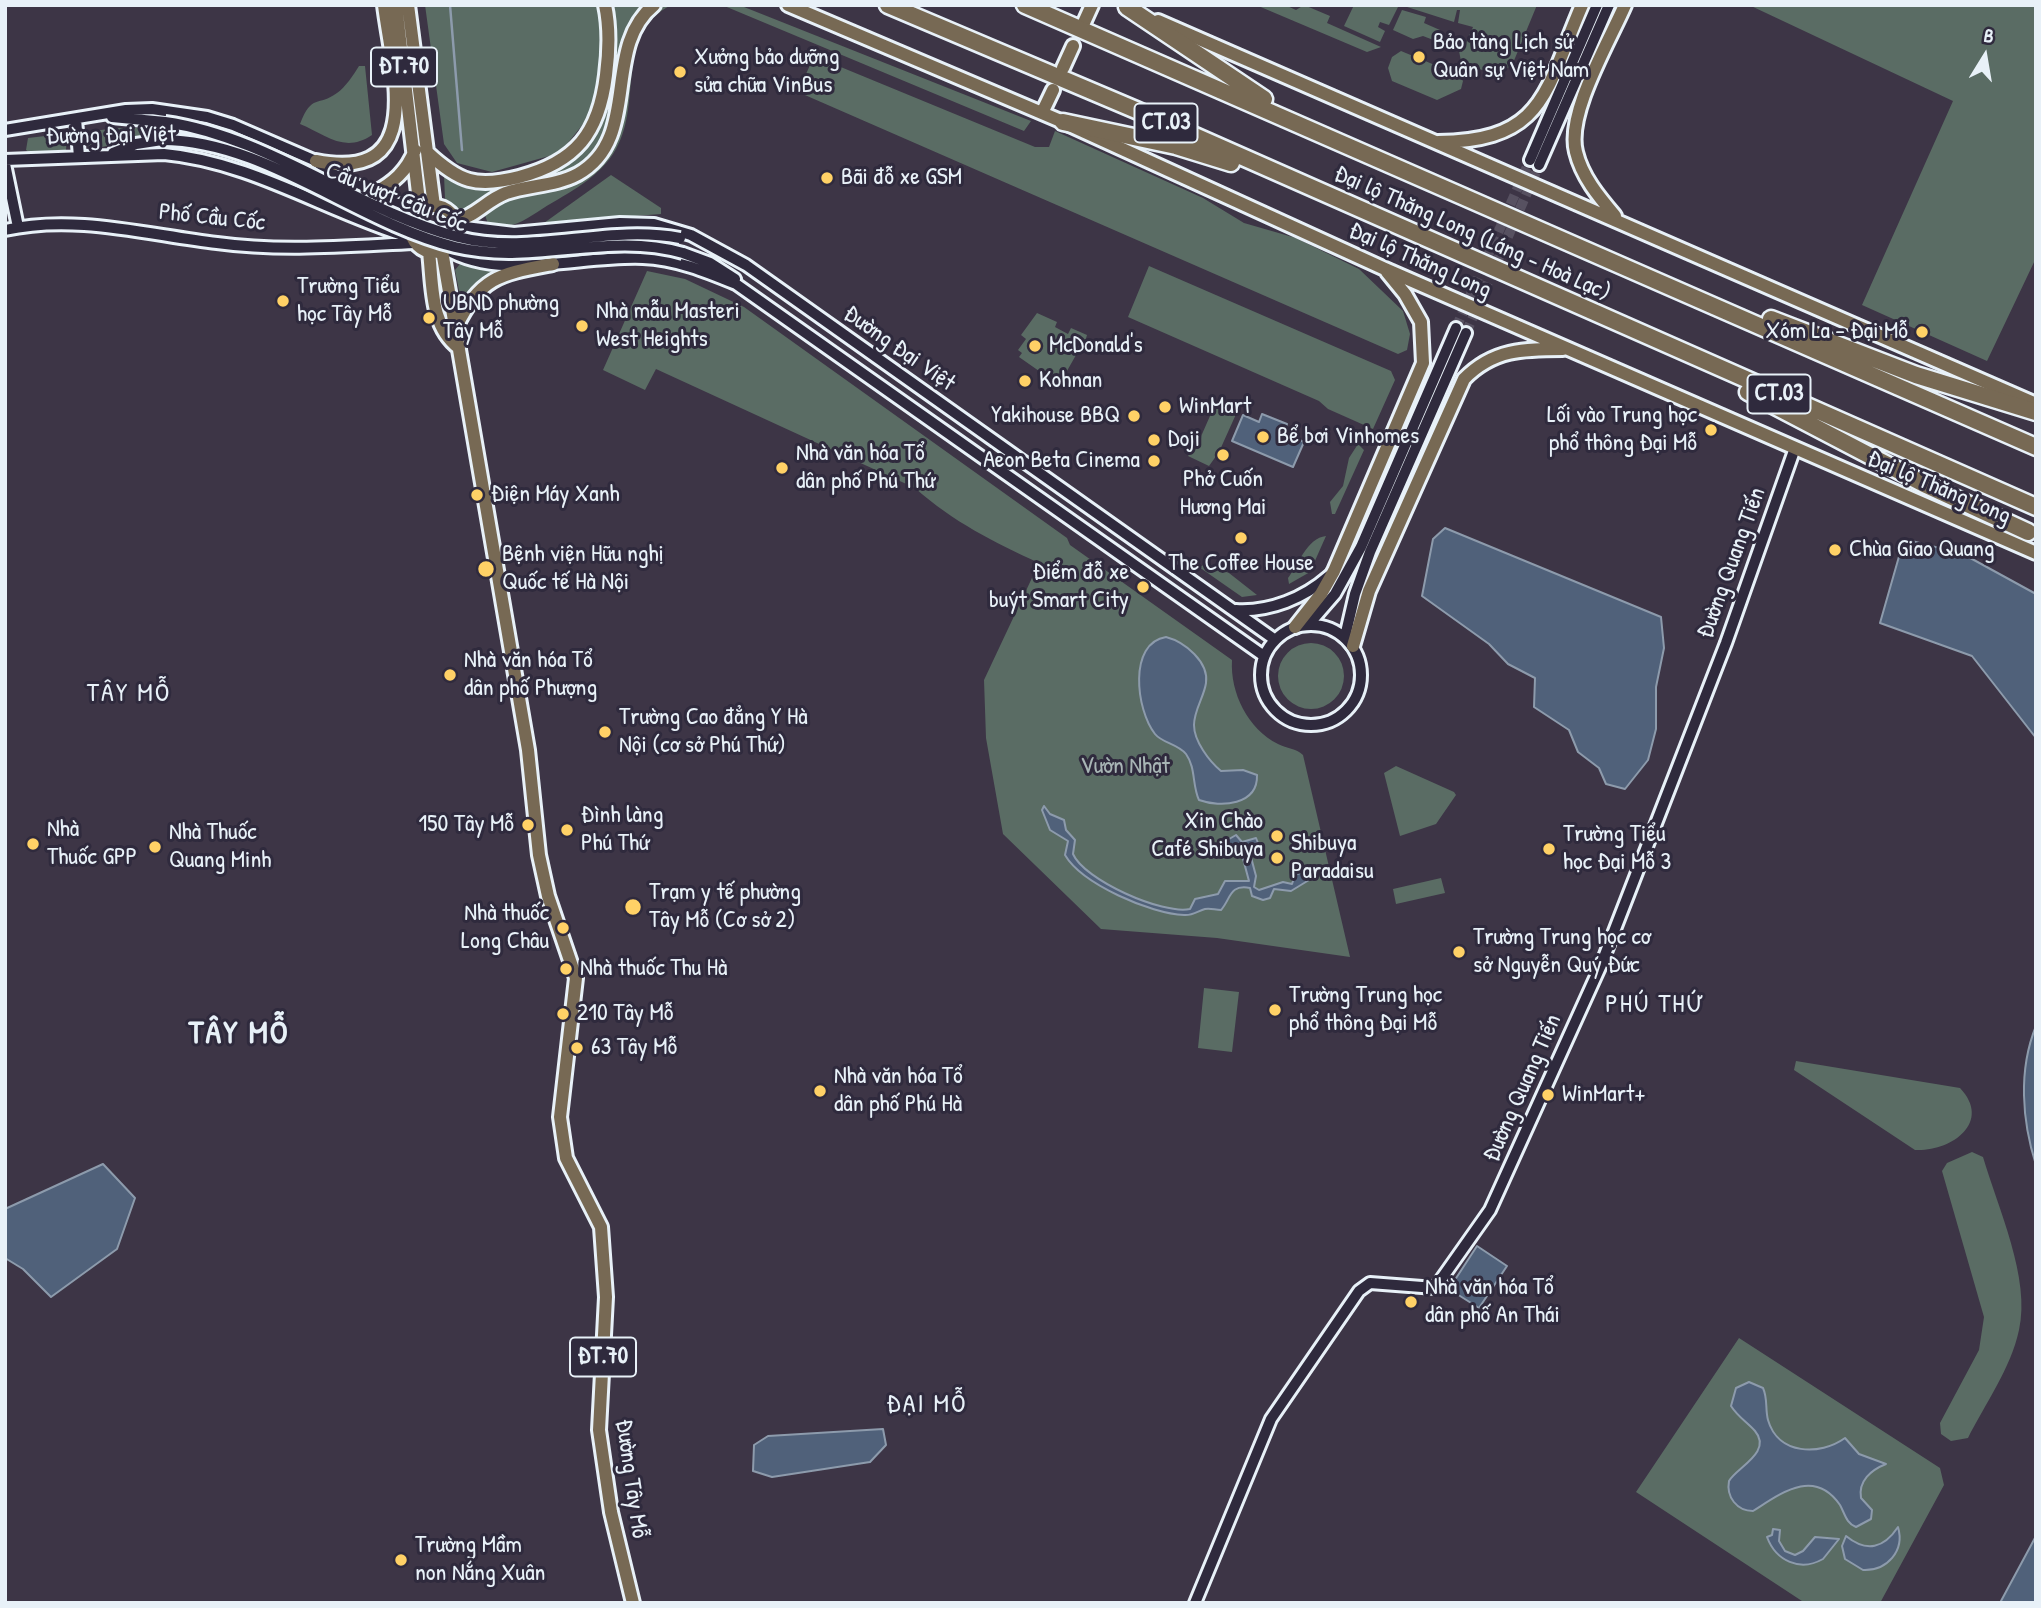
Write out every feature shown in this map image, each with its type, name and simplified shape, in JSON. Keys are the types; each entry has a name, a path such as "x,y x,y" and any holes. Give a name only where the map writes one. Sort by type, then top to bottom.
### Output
{"highway":[{"name":"Đại lộ Thăng Long (Láng - Hoà Lạc)","path":"888,5 1136,110 2036,507"},
{"name":"Đại lộ Thăng Long (Láng - Hoà Lạc)","path":"1025,5 2036,447"},
{"path":"1125,6 1230,79 1279,108 1351,138 1410,172"},
{"path":"1063,122 1217,157 1388,230 1441,246"},
{"path":"1573,243 1635,262 1734,306 1916,375 2036,412"},
{"path":"1523,282 1785,410 1924,484 2032,534"}],"main road":[{"path":"316,161 338,165 366,160 382,152 392,137 397,113 384,5"},
{"name":"ĐT.70","path":"396,5 421,151 434,206"},
{"name":"ĐT.70","path":"408,5 418,128"},
{"path":"374,193 391,184 421,151 460,178 481,183 527,175 569,155 589,134 603,100 609,46 605,5"},
{"path":"456,223 471,216 494,198 566,180 593,162 605,149 616,122 629,39 636,24 654,5"},
{"name":"Đại lộ Thăng Long","path":"788,5 1063,122 1385,269 2036,553"},
{"path":"1082,27 1092,5"},
{"path":"1431,142 1480,140 1519,124 1541,98 1582,5"},
{"path":"1618,219 1587,180 1576,152 1574,133 1581,106 1625,5"},
{"path":"1125,6 1431,142 1618,219 2036,404"},
{"path":"1063,68 1073,46"},
{"path":"1042,113 1053,90"},
{"name":"ĐT.70","path":"419,211 421,151"},
{"path":"434,206 447,210 456,223 456,237 439,251 413,240 411,225 419,211 434,206"},
{"name":"ĐT.70","path":"439,251 459,348"},
{"name":"ĐT.70","path":"439,251 438,322 449,340 459,348"},
{"path":"456,328 467,303 486,284 524,270 553,264"},
{"path":"1295,627 1321,594 1334,571 1423,363 1421,323 1405,294 1385,269"},
{"name":"Đường Tây Mỗ","path":"459,348 528,750 539,855 548,896 576,978 560,1117 566,1158 601,1227 606,1297 599,1430 611,1512 633,1603"},
{"path":"1349,642 1369,591 1464,379 1488,358 1504,352 1521,349 1569,349"},
{"path":"1919,501 2032,534"}],"street":[{"path":"1597,5 1534,162 1609,5"},
{"name":"Đường Đại Việt","path":"5,130 152,109 207,117 233,125 316,161 331,173 419,211"},
{"name":"Cầu vượt Cầu Cốc","path":"102,116 195,127 228,138 421,224 464,238 511,244 629,232 702,243"},
{"path":"76,119 79,157"},
{"name":"Cầu vượt Cầu Cốc","path":"104,156 136,144 162,140 217,146 422,237 468,250 536,254 625,244 683,253 727,273 753,294"},
{"name":"Đường Đại Việt","path":"5,162 164,154 217,163 413,240"},
{"path":"5,162 18,228"},
{"name":"Đường Đại Việt","path":"456,223 514,233 638,223 678,230 746,265 1274,639"},
{"name":"Phố Cầu Cốc","path":"5,230 94,225 219,244 336,248 413,240"},
{"name":"Đường Đại Việt","path":"439,251 489,263 553,264 618,258 661,259 716,276 753,294 1264,656"},
{"path":"1310,624 1335,594 1361,547 1461,331 1370,552 1355,594 1349,642"},
{"name":"Đường Quang Tiến","path":"1195,1603 1271,1419 1359,1292 1370,1283 1435,1288 1490,1210 1601,965 1726,643 1795,448"},
{"path":"1114,549 1125,534"},
{"path":"1233,610 1253,611 1285,603 1313,590 1334,571"},
{"path":"1310,624 1322,625 1349,642 1360,661 1362,677 1357,696 1339,717 1308,725 1279,714 1268,702 1261,687 1264,656 1274,639 1295,627 1310,624"}],"green space":[{"path":"425,5 598,5 603,47 591,114 560,153 492,172 457,163 444,144"},
{"path":"611,5 644,5 631,23 624,42 610,124 602,143 580,167 558,176 499,189 464,214 445,199 444,175 467,185 510,183 543,175 569,162 589,144 603,121 612,96 616,67"},
{"path":"661,5 671,5 653,18 642,34 632,71 624,131 609,159 593,176 523,221 503,227 488,224 485,215 496,205 525,194 576,182 591,173 605,159 615,141 621,121 635,38 645,20"},
{"path":"722,5 739,5 1031,121 1024,131"},
{"path":"1256,5 1285,5 1296,10 1304,5 1330,16 1327,23 1381,47 1367,52"},
{"path":"1354,5 1399,5 1389,25 1380,22 1378,27 1385,31 1380,42 1344,26"},
{"path":"1537,5 1513,63 1495,72 1488,72 1461,61 1459,51 1462,52 1473,27 1458,23 1460,10 1457,10 1454,22 1404,6"},
{"path":"1749,5 2036,5 2036,258 1987,361 1862,305 1953,101"},
{"path":"1402,10 1426,17 1424,23 1440,30 1436,41 1423,36 1413,39 1393,30"},
{"path":"1401,51 1459,75 1463,81 1461,89 1437,100 1392,81 1388,68 1392,57"},
{"path":"814,56 1035,147 1049,147 1055,131 1203,198 1244,223 1296,238 1359,269 1403,311 1410,334 1407,350 1398,354 798,92"},
{"path":"359,66 365,66 372,135 352,143 344,143 300,124 312,104 340,91"},
{"path":"115,128 164,128 203,136 149,136 98,148 91,148 86,144 87,132"},
{"path":"62,134 67,136 66,150 30,153 26,150 28,138"},
{"path":"611,175 661,208 661,214 544,223"},
{"path":"460,264 500,271 482,281 461,301 455,270"},
{"path":"1149,266 1391,371 1395,380 1373,429 1328,409 1319,401 1128,317"},
{"name":"Vườn Nhật","path":"647,271 685,279 744,307 1067,538 1070,545 1232,660 1234,685 1250,720 1267,737 1303,755 1350,957 1217,938 1101,929 1003,834 986,738 984,680 1039,563 959,521 915,488 656,369 645,390 603,370"},
{"path":"1037,313 1057,322 1055,327 1068,334 1071,328 1087,335 1083,349 1080,348 1059,385 1019,357 1022,353 1018,350 1026,339 1021,335"},
{"path":"1217,400 1228,403 1227,408 1237,412 1219,452 1209,466 1188,456 1199,441"},
{"path":"1358,444 1364,450 1335,514 1332,514 1330,502 1343,486 1349,458"},
{"path":"1326,536 1310,572 1289,584 1288,578 1308,547"},
{"path":"1206,564 1229,573 1257,595 1242,597 1199,567"},
{"path":"1304,643 1318,643 1330,648 1339,657 1344,676 1342,689 1335,700 1318,709 1304,709 1292,704 1283,695 1278,683 1278,669 1283,657 1292,648"},
{"path":"1396,766 1454,792 1456,795 1436,824 1400,836 1384,773"},
{"path":"1441,878 1445,893 1396,904 1393,889"},
{"path":"1204,988 1239,992 1232,1052 1198,1048"},
{"path":"1796,1061 1960,1088 1969,1101 1972,1113 1969,1124 1963,1133 1941,1146 1915,1150 1794,1070"},
{"path":"1972,1152 1983,1157 2004,1221 2017,1266 2022,1310 2015,1344 1997,1386 1968,1438 1951,1441 1941,1434 1940,1423 1979,1350 1984,1317 1942,1171 1947,1163"},
{"path":"1739,1338 1940,1468 1944,1485 1880,1603 1805,1603 1636,1492"}],"water":[{"name":"Bể bơi Vinhomes","path":"1262,414 1287,424 1284,433 1304,442 1293,467 1232,441 1243,415 1259,422"},
{"path":"1445,528 1661,617 1664,648 1656,687 1656,729 1648,760 1625,789 1606,784 1599,768 1578,752 1569,730 1534,707 1535,678 1508,664 1489,644 1422,596 1433,539"},
{"path":"1904,539 1963,554 2036,594 2036,738 1972,656 1880,623"},
{"path":"1166,637 1188,648 1204,668 1206,683 1194,725 1203,750 1221,771 1243,770 1257,775 1256,785 1251,793 1237,802 1217,804 1199,800 1186,754 1158,737 1148,723 1140,694 1141,664 1146,651 1154,642"},
{"path":"1044,806 1050,814 1064,820 1066,830 1075,840 1073,854 1080,864 1126,894 1162,907 1190,909 1195,899 1218,894 1225,881 1249,881 1242,855 1225,846 1224,842 1236,835 1242,842 1256,838 1258,843 1248,846 1256,876 1254,887 1259,890 1283,882 1292,884 1295,875 1305,871 1309,880 1291,891 1274,889 1270,898 1263,900 1252,896 1250,888 1238,888 1231,893 1221,910 1205,909 1187,915 1154,909 1118,896 1074,866 1065,855 1068,841 1050,830 1042,810"},
{"path":"2036,1026 2036,1165 2025,1113 2024,1078"},
{"path":"103,1164 135,1198 117,1249 51,1297 23,1269 5,1258 5,1209"},
{"path":"1477,1246 1507,1266 1479,1308 1449,1289"},
{"path":"1749,1382 1763,1388 1768,1420 1773,1432 1790,1446 1801,1449 1824,1448 1845,1438 1859,1454 1886,1464 1875,1469 1862,1486 1861,1498 1872,1510 1871,1519 1856,1527 1846,1518 1840,1505 1830,1494 1808,1486 1786,1492 1753,1511 1742,1509 1734,1502 1729,1492 1729,1481 1757,1453 1760,1446 1755,1431 1731,1406 1736,1388"},
{"path":"883,1429 886,1445 870,1462 772,1477 753,1471 754,1445 768,1436"},
{"path":"1898,1527 1899,1544 1896,1551 1892,1558 1880,1567 1863,1570 1845,1559 1842,1546 1846,1536 1861,1545 1875,1546 1887,1540"},
{"path":"1773,1529 1780,1530 1779,1541 1785,1551 1795,1555 1803,1551 1815,1537 1839,1539 1823,1559 1814,1563 1798,1564 1783,1558 1771,1545 1767,1537 1772,1535"},
{"path":"2036,1536 2036,1603 2000,1603 2001,1601"}],"waterway":[{"path":"450,5 462,150"}],"tunnel":[{"path":"1456,328 1530,160"},
{"path":"1466,333 1539,165"}],"place":[{"name":"Bảo tàng Lịch sử Quân sự Việt Nam","path":"1419,57"},
{"name":"Xưởng bảo dưỡng sửa chữa VinBus","path":"680,72"},
{"name":"Bãi đỗ xe GSM","path":"827,178"},
{"name":"Trường Tiểu học Tây Mỗ","path":"283,301"},
{"name":"UBND phường Tây Mỗ","path":"429,318"},
{"name":"Nhà mẫu Masteri West Heights","path":"582,326"},
{"name":"Xóm La - Đại Mỗ","path":"1922,332"},
{"name":"McDonald's","path":"1035,346"},
{"name":"Kohnan","path":"1025,381"},
{"name":"WinMart","path":"1165,407"},
{"name":"Yakihouse BBQ","path":"1134,416"},
{"name":"Lối vào Trung học phổ thông Đại Mỗ","path":"1711,430"},
{"name":"Bể bơi Vinhomes","path":"1263,437"},
{"name":"Doji","path":"1154,440"},
{"name":"Phở Cuốn Hương Mai","path":"1223,455"},
{"name":"Aeon Beta Cinema","path":"1154,461"},
{"name":"Nhà văn hóa Tổ dân phố Phú Thứ","path":"782,468"},
{"name":"Điện Máy Xanh","path":"477,495"},
{"name":"The Coffee House","path":"1241,538"},
{"name":"Chùa Giao Quang","path":"1835,550"},
{"name":"Bệnh viện Hữu nghị Quốc tế Hà Nội","path":"486,569"},
{"name":"Điểm đỗ xe buýt Smart City","path":"1143,587"},
{"name":"Nhà văn hóa Tổ dân phố Phượng","path":"450,675"},
{"name":"Trường Cao đẳng Y Hà Nội (cơ sở Phú Thứ)","path":"605,732"},
{"name":"150 Tây Mỗ","path":"528,825"},
{"name":"Đình làng Phú Thứ","path":"567,830"},
{"name":"Xin Chào Café Shibuya","path":"1277,836"},
{"name":"Nhà Thuốc GPP","path":"33,844"},
{"name":"Nhà Thuốc Quang Minh","path":"155,847"},
{"name":"Trường Tiểu học Đại Mỗ 3","path":"1549,849"},
{"name":"Shibuya Paradaisu","path":"1277,858"},
{"name":"Trạm y tế phường Tây Mỗ (Cơ sở 2)","path":"633,907"},
{"name":"Nhà thuốc Long Châu","path":"563,928"},
{"name":"Trường Trung học cơ sở Nguyễn Quý Đức","path":"1459,952"},
{"name":"Nhà thuốc Thu Hà","path":"566,969"},
{"name":"Trường Trung học phổ thông Đại Mỗ","path":"1275,1010"},
{"name":"210 Tây Mỗ","path":"563,1014"},
{"name":"63 Tây Mỗ","path":"577,1048"},
{"name":"Nhà văn hóa Tổ dân phố Phú Hà","path":"820,1091"},
{"name":"WinMart+","path":"1548,1095"},
{"name":"Nhà văn hóa Tổ dân phố An Thái","path":"1411,1302"},
{"name":"Trường Mầm non Nắng Xuân","path":"401,1560"}],"district":[{"name":"TÂY MỖ","path":"129,694"},
{"name":"PHÚ THỨ","path":"1654,1005"},
{"name":"TÂY MỖ","path":"239,1034"},
{"name":"ĐẠI MỖ","path":"927,1405"}]}
